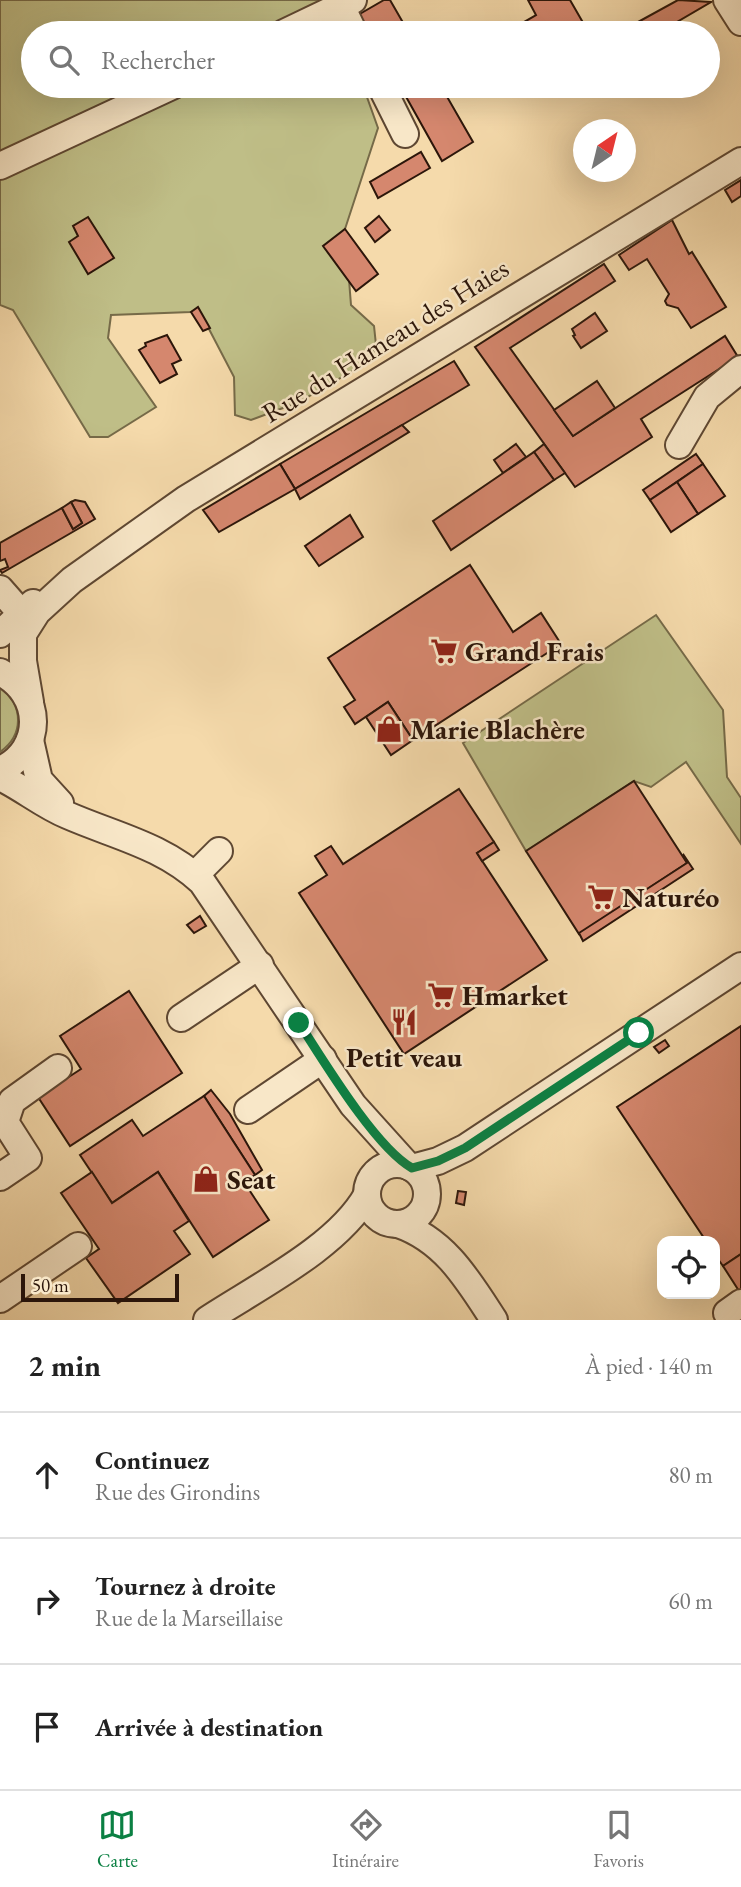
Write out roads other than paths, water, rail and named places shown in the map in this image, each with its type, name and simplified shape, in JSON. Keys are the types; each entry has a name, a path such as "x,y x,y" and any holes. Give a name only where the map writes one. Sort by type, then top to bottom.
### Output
{"street":[{"path":"727,0 741,22"},
{"path":"309,21 347,3 351,21"},
{"path":"0,166 146,98"},
{"path":"387,98 405,134"},
{"name":"Rue du Hameau des Haies","path":"0,634 186,499 741,161"},
{"path":"679,445 707,397 741,369"},
{"path":"0,589 24,618 22,649 34,721 30,740 16,761 0,770"},
{"path":"0,672 20,686 30,702"},
{"path":"30,740 36,773 43,787 71,810 101,827"},
{"path":"0,777 59,811 154,847 195,875 218,902 353,1105 371,1146 370,1185 373,1212 429,1237 462,1271"},
{"path":"195,875 219,851"},
{"path":"181,1018 260,965"},
{"path":"207,1320 330,1239 351,1220 370,1185 389,1165 410,1167 438,1161 465,1148 741,966"},
{"path":"248,1110 323,1059"},
{"path":"0,1177 28,1158 5,1122 12,1101 58,1068"},
{"path":"353,1105 421,1176 462,1271 494,1320"},
{"path":"330,1239 356,1228 393,1223 419,1214 427,1194 465,1148"},
{"path":"0,1299 78,1246"}],"place":[{"name":"Grand Frais","path":"444,651"},
{"name":"Marie Blachère","path":"389,729"},
{"name":"Naturéo","path":"601,897"},
{"name":"Hmarket","path":"441,995"},
{"name":"Petit veau","path":"404,1022"},
{"name":"Seat","path":"206,1179"}]}
